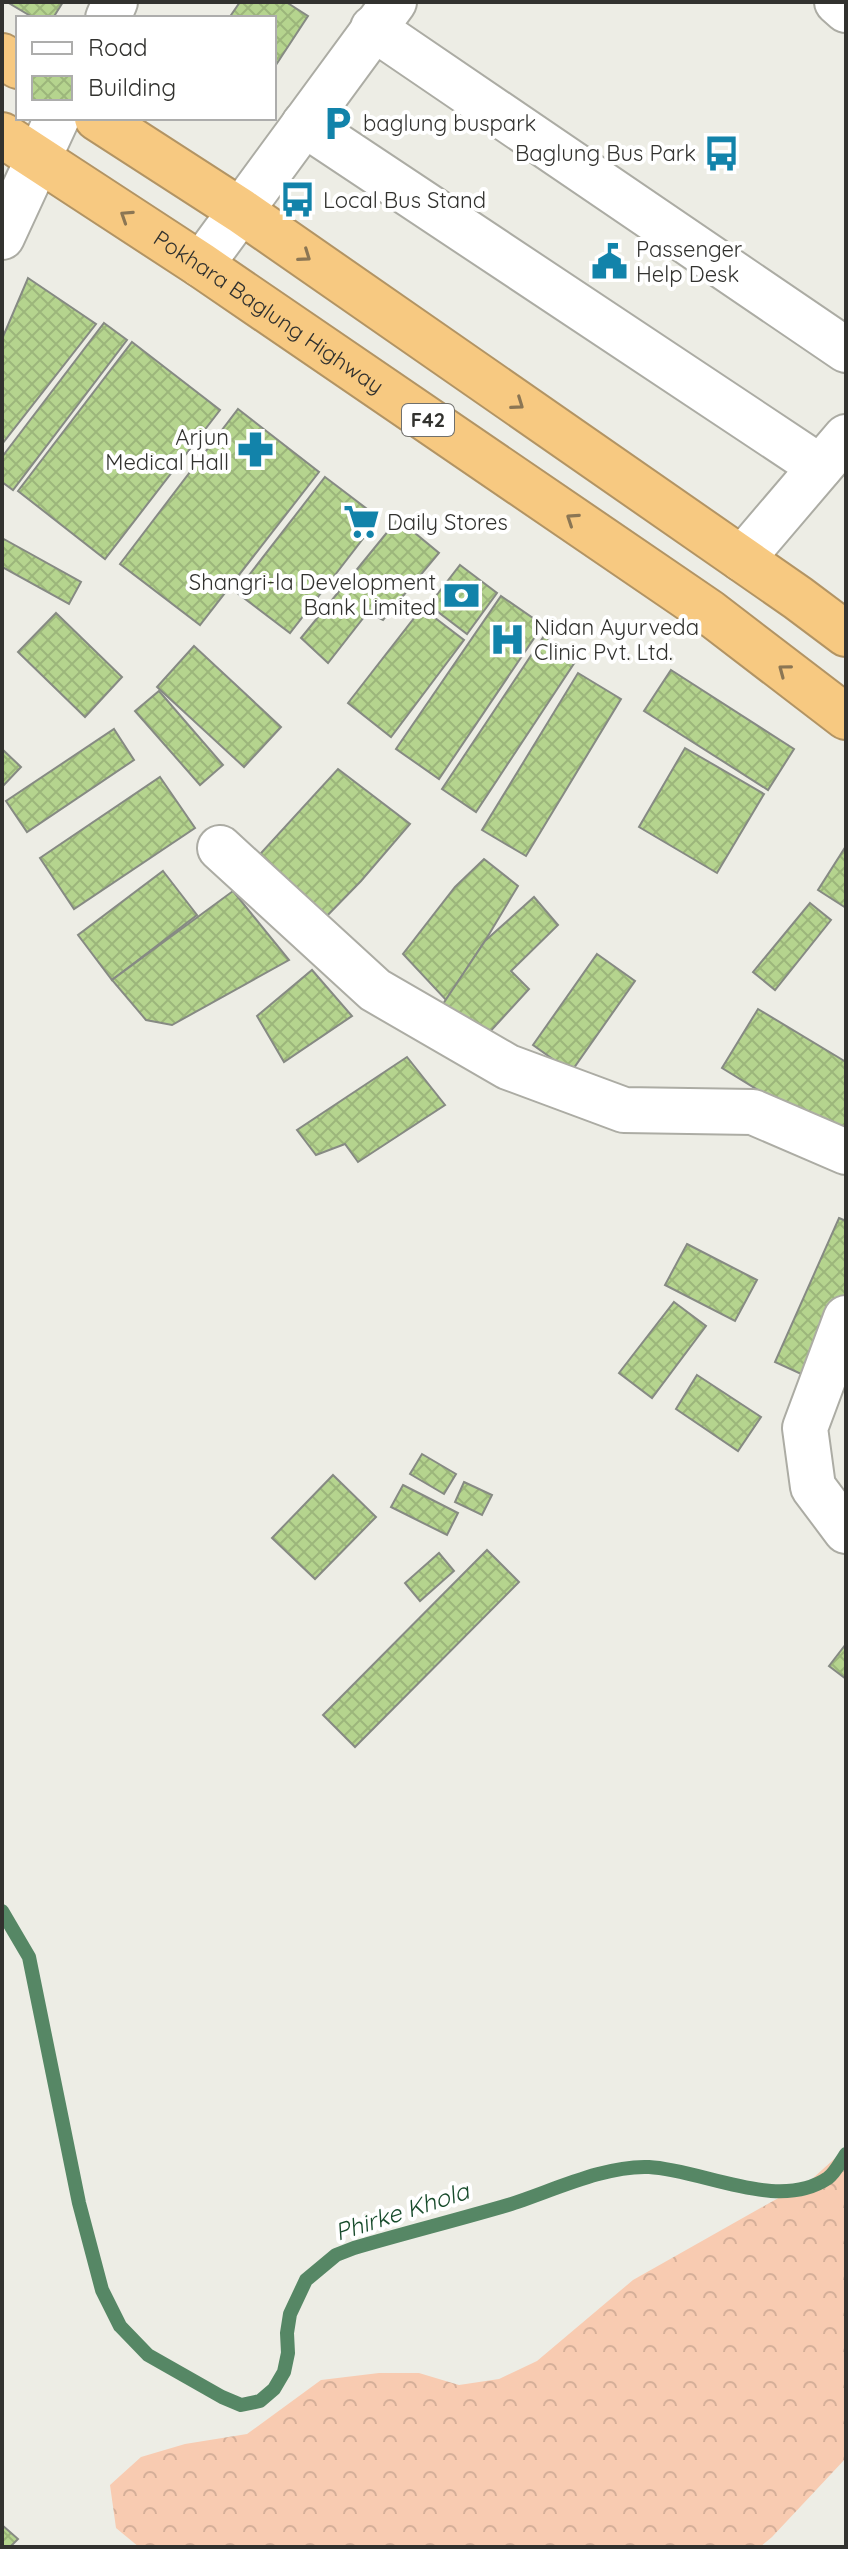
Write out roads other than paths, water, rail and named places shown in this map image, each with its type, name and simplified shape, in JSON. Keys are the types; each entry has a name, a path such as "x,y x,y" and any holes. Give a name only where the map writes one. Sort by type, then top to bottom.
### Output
{"highway":[{"path":"100,120 241,211 846,634"},
{"name":"Pokhara Baglung Highway","path":"20,146 201,265 709,612 846,717"}],"street":[{"path":"837,2 846,10"},
{"path":"201,265 384,15 846,350"},
{"path":"2,237 20,146 54,120"},
{"path":"304,124 833,452 742,559"},
{"path":"220,848 375,990 508,1067 624,1110 753,1112 846,1152"},
{"path":"846,1318 805,1428 813,1487 846,1531"}],"waterway":[{"name":"Phirke Khola","path":"2,1911 29,1957 79,2203 102,2290 120,2326 148,2355 241,2405 260,2401 274,2389 284,2372 290,2314 306,2280 336,2255 508,2205 614,2170 649,2167 740,2186 787,2191 808,2187 828,2178 846,2154"}],"place":[{"name":"baglung buspark","path":"337,123"},
{"name":"Baglung Bus Park","path":"722,153"},
{"name":"Local Bus Stand","path":"297,200"},
{"name":"Passenger Help Desk","path":"610,262"},
{"name":"Arjun Medical Hall","path":"255,450"},
{"name":"Daily Stores","path":"361,522"},
{"name":"Shangri-la Development Bank Limited","path":"462,595"},
{"name":"Nidan Ayurveda Clinic Pvt. Ltd.","path":"508,640"}]}
